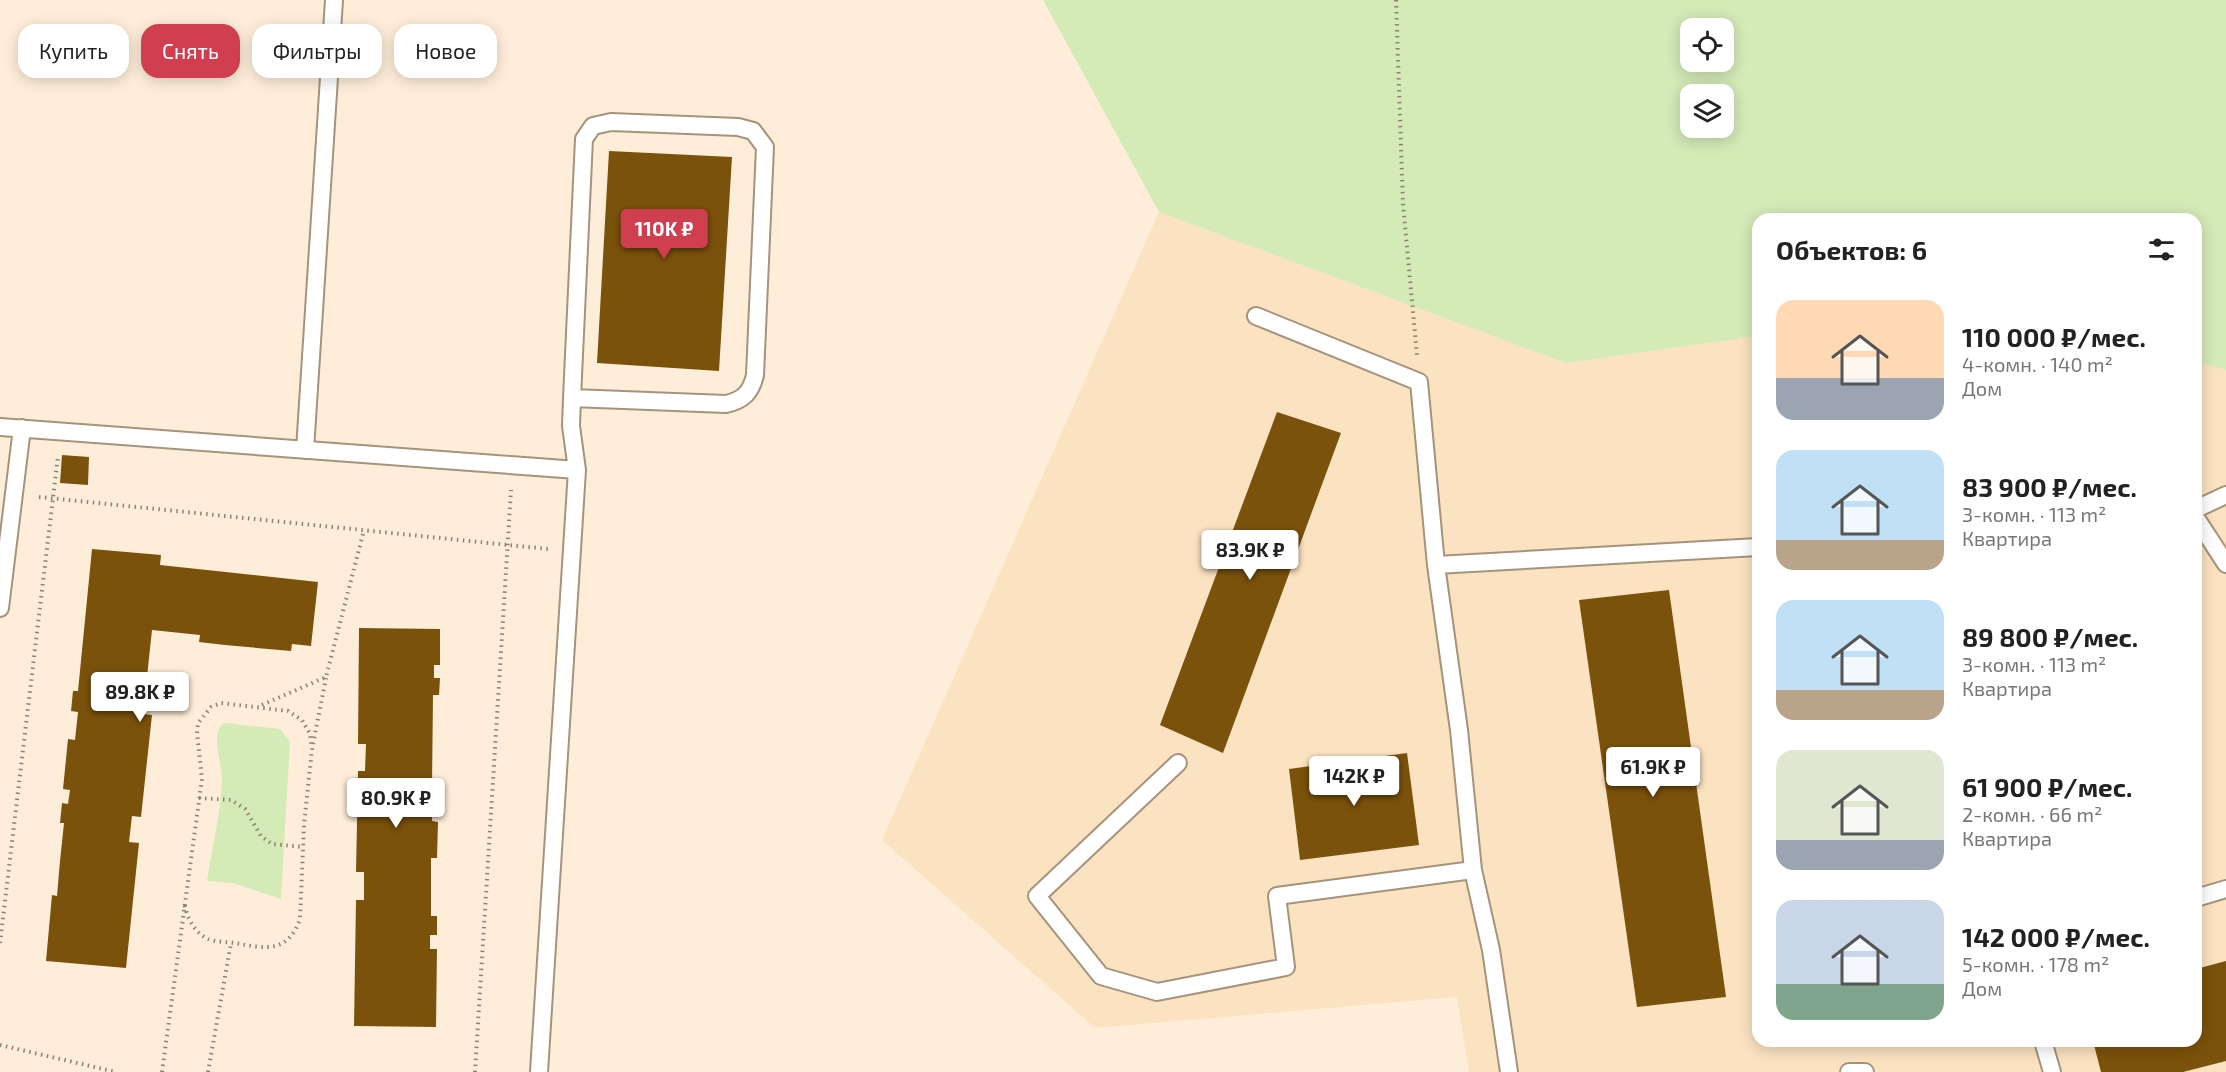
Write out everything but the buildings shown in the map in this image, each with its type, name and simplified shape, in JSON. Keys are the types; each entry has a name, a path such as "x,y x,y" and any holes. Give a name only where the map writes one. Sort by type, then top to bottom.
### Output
{"lane":[{"path":"305,450 334,0"},
{"path":"539,1072 577,470 572,426 572,398 584,139 588,132 601,123 611,122 746,128 753,131 765,147 755,375 752,387 737,402 726,404 572,398"},
{"path":"1256,316 1419,382 1436,565 1458,730 1473,870 1491,950 1509,1072"},
{"path":"0,427 577,470"},
{"path":"0,608 22,428"},
{"path":"2202,506 2226,495"},
{"path":"2202,527 2226,564"},
{"path":"1436,565 1752,547"},
{"path":"1178,763 1037,896 1101,976 1156,992 1286,967 1276,896 1473,870"},
{"path":"2202,896 2226,890"},
{"path":"2045,1047 2052,1072"},
{"path":"1849,1072 1865,1072"}],"path":[{"path":"1396,0 1403,204 1419,382"},
{"path":"0,943 61,431"},
{"path":"475,1072 512,465"},
{"path":"14,495 572,551"},
{"path":"184,901 190,921 207,939 263,948 272,947 288,939 296,930 300,918 303,847 312,749 326,677 364,530"},
{"path":"260,706 326,677"},
{"path":"162,1072 202,779 197,733 203,714 221,703 288,711 302,720 310,734 312,749"},
{"path":"199,798 231,800 245,809 261,836 272,844 303,847"},
{"path":"208,1072 231,943"},
{"path":"0,1045 116,1072"}],"shaded area":[{"path":"1159,212 1566,363 1752,337 1752,1047 2202,1047 2202,363 2226,370 2226,1072 1469,1072 1457,997 1095,1028 882,840"}],"green space":[{"path":"1043,0 2226,0 2226,370 2202,363 2202,213 1752,213 1752,337 1566,363 1159,212"},
{"path":"225,723 280,729 290,742 281,899 233,883 207,881 221,792 222,774 217,741 220,727"}]}
